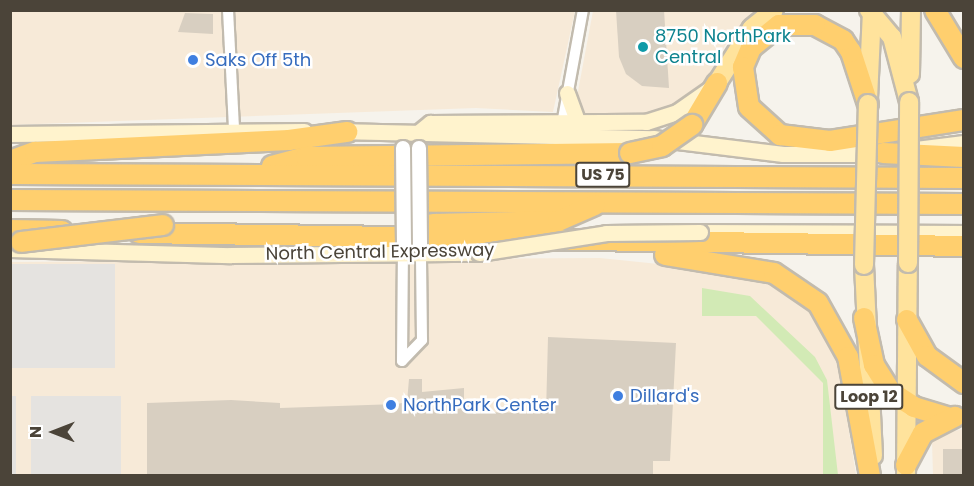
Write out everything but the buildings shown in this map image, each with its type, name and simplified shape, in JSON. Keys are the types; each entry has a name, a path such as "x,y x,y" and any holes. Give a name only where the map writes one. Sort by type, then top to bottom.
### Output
{"highway":[{"path":"935,10 963,58"},
{"path":"868,104 851,52 843,40 814,25 779,25 751,48 742,67 749,107 780,135 830,141 963,120"},
{"path":"243,173 306,157 646,151 692,125 717,83"},
{"path":"10,161 35,152 289,140 347,132"},
{"path":"884,153 963,157"},
{"name":"US 75","path":"10,174 243,173 963,178"},
{"name":"US 75","path":"10,200 963,204"},
{"path":"13,241 163,225 558,221 602,201"},
{"path":"13,241 585,243 963,248"},
{"path":"585,243 741,263 774,273 806,291 831,321 848,357 871,476"},
{"path":"864,318 878,374 906,403 957,417"},
{"path":"907,320 927,356 963,384"},
{"path":"906,470 923,433 957,417"}],"main road":[{"path":"420,131 430,123 578,124 662,117 717,83 747,35 774,10"},
{"name":"Loop 12","path":"906,470 911,10"},
{"path":"944,10 963,43"},
{"path":"871,11 895,43 909,102"},
{"name":"Loop 12","path":"871,11 864,265 871,476"},
{"path":"567,93 578,124"},
{"path":"10,134 234,130 420,131 431,137 643,137 783,154 884,153 963,143"},
{"name":"North Central Expressway","path":"13,241 479,253 606,233 963,233"}],"street":[{"path":"228,10 234,130"},
{"path":"562,124 583,10"},
{"path":"403,148 402,361 422,340 419,148"}],"shaded area":[{"path":"10,11 575,11 553,112 476,108 11,125"},
{"path":"593,11 758,11 729,39 702,86 682,102 633,119 584,120 576,102"},
{"path":"600,258 756,274 807,302 834,339 856,475 11,475 10,262"},
{"path":"11,264 115,264 115,368 11,368"},
{"path":"11,396 16,396 16,475 11,475"},
{"path":"31,396 121,396 121,475 31,475"},
{"path":"963,429 963,475 933,475 932,443 942,434"}],"green space":[{"path":"702,288 750,296 815,357 827,380 838,475 823,475 823,383 756,316 702,316"}],"place":[{"name":"8750 NorthPark Central","path":"643,47"},
{"name":"Saks Off 5th","path":"193,60"},
{"name":"Dillard's","path":"618,396"},
{"name":"NorthPark Center","path":"391,405"}]}
